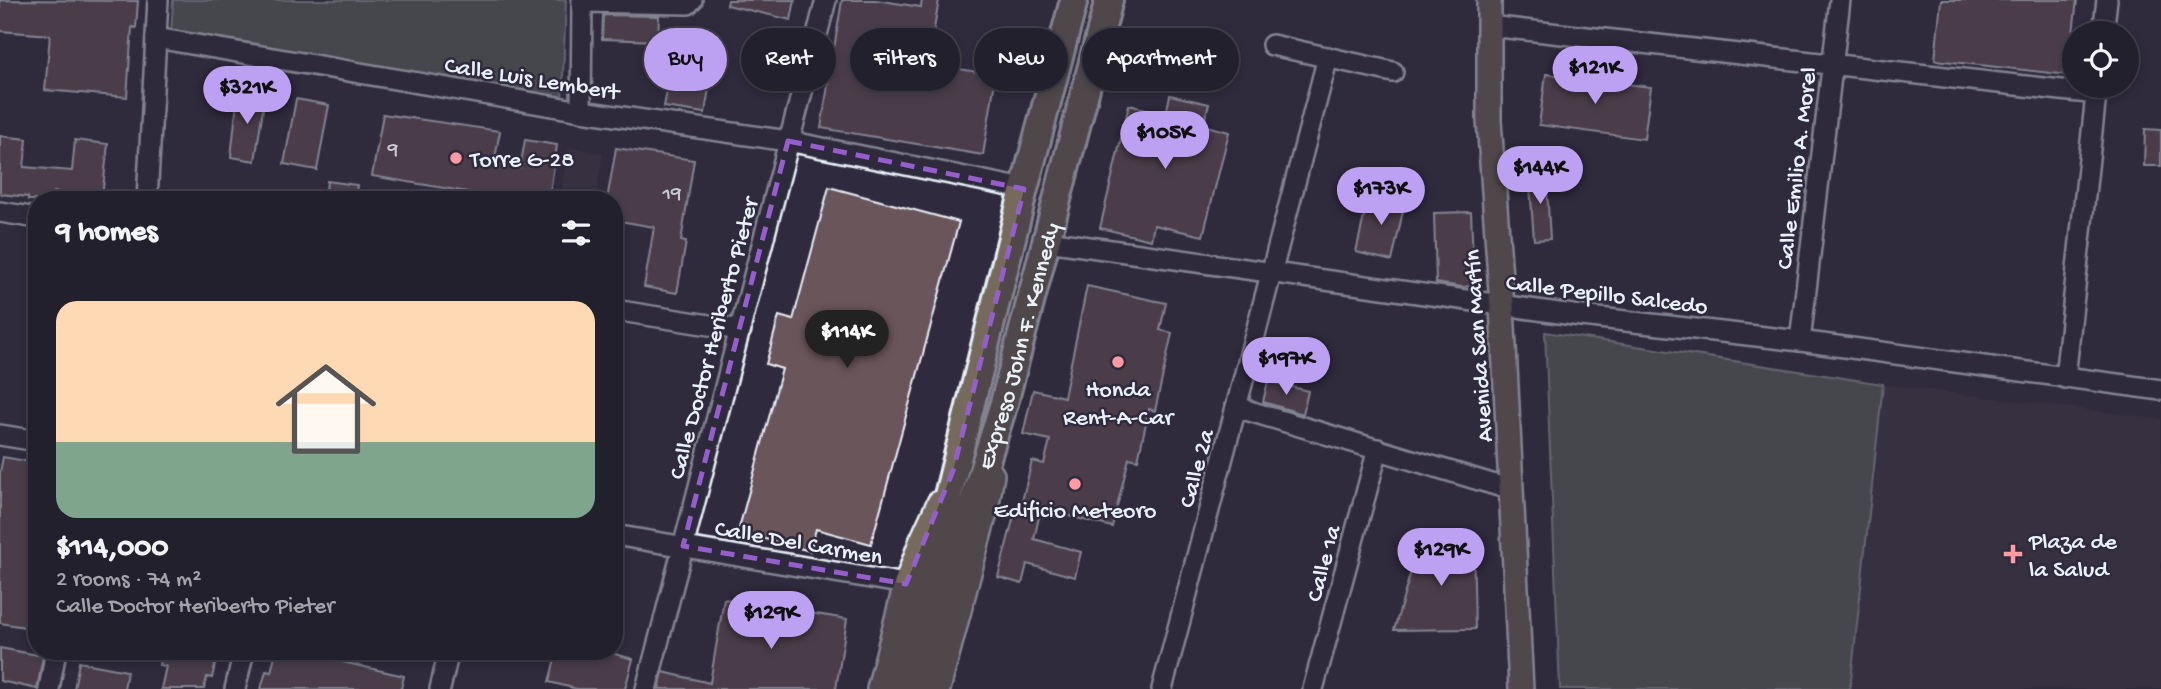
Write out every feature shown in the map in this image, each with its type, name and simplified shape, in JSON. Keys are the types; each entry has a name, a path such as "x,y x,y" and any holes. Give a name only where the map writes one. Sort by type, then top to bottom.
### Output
{"highway":[{"name":"Expreso John F. Kennedy","path":"900,689 1024,189 1074,0"},
{"name":"Expreso John F. Kennedy","path":"920,689 925,589 1004,403 1109,0"}],"main road":[{"name":"Avenida San Martín","path":"1489,0 1489,120 1502,306 1521,689"},
{"path":"938,689 986,509 1004,403"},
{"path":"879,689 925,589"}],"street":[{"path":"148,191 158,0"},
{"path":"581,111 582,1 688,4 692,0"},
{"name":"Calle Doctor Heriberto Pieter","path":"646,689 826,0"},
{"name":"Calle Emilio A. Morel","path":"1800,341 1840,0"},
{"path":"2104,21 2107,0"},
{"path":"1489,26 1832,65 2062,87"},
{"name":"Calle Luis Lembert","path":"156,38 581,111 788,141 1024,189"},
{"path":"1272,45 1392,72"},
{"name":"Calle 2a","path":"1162,689 1328,57"},
{"path":"2065,378 2096,98"},
{"path":"0,212 28,217"},
{"name":"Calle Pepillo Salcedo","path":"1047,241 1502,306 1800,341 2161,390"},
{"path":"623,311 741,330"},
{"path":"1236,407 1512,489"},
{"path":"0,435 28,440"},
{"name":"Calle 1a","path":"1313,689 1378,449"},
{"name":"Calle Del Carmen","path":"623,536 925,589"},
{"path":"49,689 54,660"},
{"path":"235,689 242,660"},
{"path":"440,689 447,660"}],"highlighted area":[{"path":"788,141 1024,189 953,471 906,584 683,546"}],"shaded area":[{"path":"173,0 566,0 562,101 171,35"},
{"path":"568,147 603,153 597,191 561,191"},
{"path":"1545,332 1883,384 1850,689 1560,689"},
{"name":"Plaza de la Salud","path":"1883,384 2161,419 2161,689 1850,689"}],"building":[{"path":"0,0 138,1 136,28 132,27 127,97 45,90 50,35 0,31"},
{"path":"728,0 795,0 791,20 727,5"},
{"path":"842,0 876,0 921,7 922,0 939,0 934,28 850,28 850,91 960,91 960,69 974,71 974,91 993,91 983,155 821,128 827,91 836,91 836,37"},
{"path":"1941,0 2077,0 2074,21 2062,21 2062,74 1935,60"},
{"path":"603,15 659,16 659,28 644,28 644,40 602,39"},
{"path":"1546,74 1651,87 1644,139 1539,125"},
{"path":"667,91 709,91 705,113 664,107"},
{"path":"238,93 265,96 255,161 231,157"},
{"path":"1170,95 1209,104 1203,125 1229,132 1203,236 1154,225 1151,240 1100,228 1129,105 1166,114"},
{"path":"296,99 329,105 317,170 284,164"},
{"path":"383,114 500,131 494,164 520,168 525,140 557,145 550,191 461,191 372,176"},
{"path":"2145,129 2161,130 2161,166 2144,166"},
{"path":"0,136 27,139 24,167 72,171 75,140 108,144 103,191 28,191 28,197 0,194"},
{"path":"616,148 694,160 681,241 686,242 677,293 644,287 654,227 623,222 623,191 609,191"},
{"path":"1546,172 1550,239 1534,240 1529,173"},
{"path":"327,181 357,185 356,191 326,191"},
{"path":"829,187 959,222 871,544 816,529 810,551 738,532 782,369 766,364 779,316 793,320"},
{"path":"1369,194 1405,202 1392,261 1356,252"},
{"path":"1471,212 1474,286 1436,283 1434,213"},
{"path":"1087,286 1166,303 1160,330 1172,333 1155,411 1149,409 1138,460 1129,458 1112,527 1041,509 1034,539 1081,552 1075,577 1027,564 1022,584 998,577 1016,508 1020,509 1032,461 1044,464 1050,440 1023,434 1033,390 1064,397"},
{"path":"1268,381 1308,391 1303,414 1263,402"},
{"path":"3,457 28,461 28,628 0,623 0,472"},
{"path":"1423,537 1473,537 1475,629 1394,630 1411,571 1423,572"},
{"path":"724,599 847,619 836,689 659,689 663,672 710,683"},
{"path":"0,648 28,653 28,660 42,660 37,689 0,681"},
{"path":"623,656 633,659 625,689 577,689 549,682 555,660 623,660"},
{"path":"160,660 216,660 212,678 207,677 204,689 161,689 166,666 159,665"},
{"path":"274,660 334,660 404,676 401,689 261,689 266,671 271,672"},
{"path":"79,662 127,671 124,689 74,689"}],"place":[{"name":"Torre G-28","path":"456,158"},
{"name":"Honda Rent-A-Car","path":"1118,362"},
{"name":"Edificio Meteoro","path":"1075,484"},
{"name":"Plaza de la Salud","path":"2013,554"}]}
